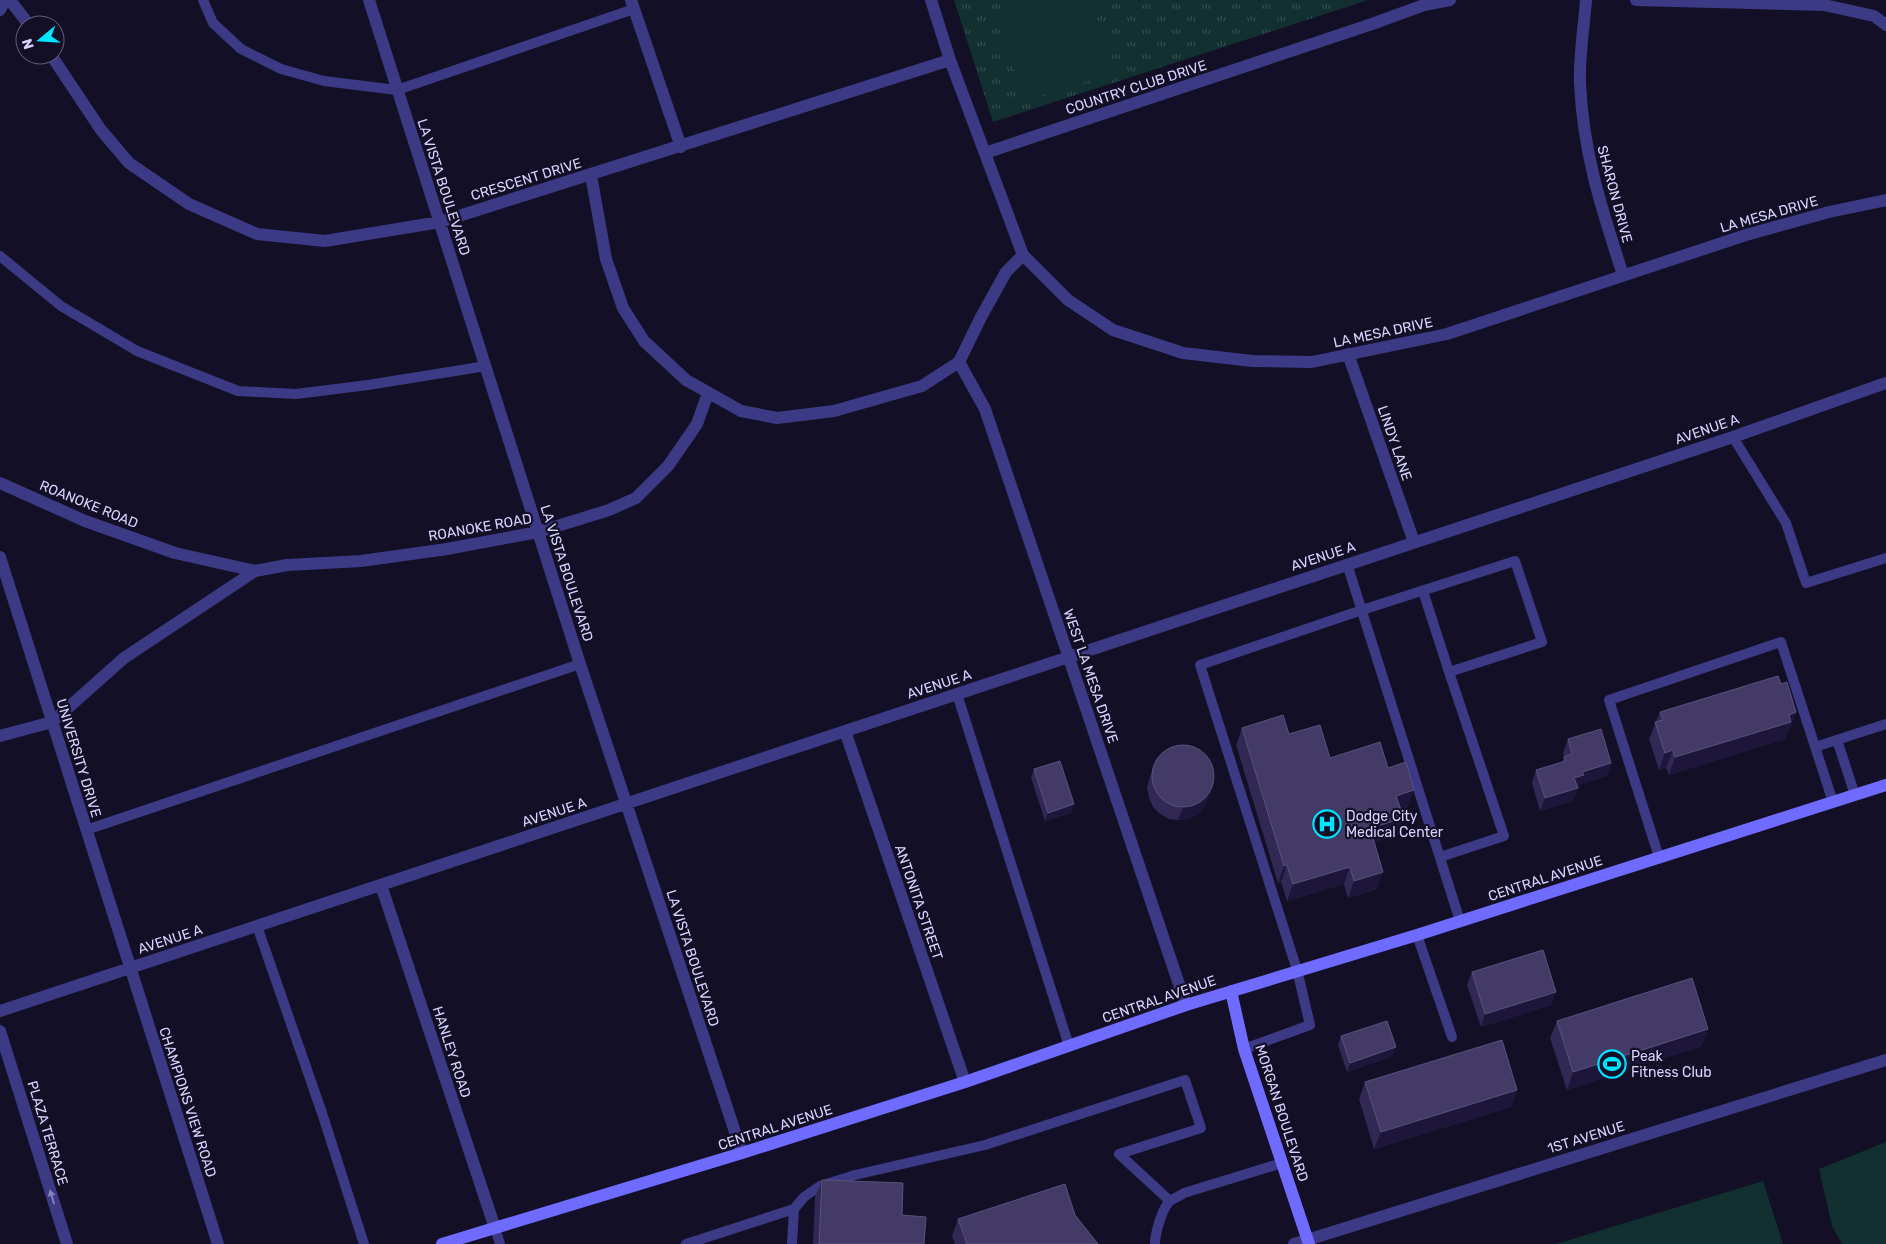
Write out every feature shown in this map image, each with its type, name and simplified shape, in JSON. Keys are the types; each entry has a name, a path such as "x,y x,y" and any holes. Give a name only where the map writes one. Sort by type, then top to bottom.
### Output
{"street":[{"path":"0,10 5,0"},
{"path":"10,0 21,15"},
{"name":"LA VISTA BOULEVARD","path":"369,0 580,664 742,1153"},
{"path":"591,175 606,259 623,308 644,341 686,380 741,411 777,418 834,411 922,386 959,362 1006,272 1023,255 950,60 931,0"},
{"name":"COUNTRY CLUB DRIVE","path":"985,153 1372,24 1423,2 1450,0"},
{"name":"SHARON DRIVE","path":"1586,0 1580,82 1584,137 1597,194 1623,275"},
{"path":"1636,0 1824,5 1874,16 1886,25"},
{"path":"1858,12 1864,0"},
{"path":"633,5 681,147"},
{"name":"CRESCENT DRIVE","path":"58,65 101,130 128,163 189,204 258,234 325,241 440,222 950,60"},
{"name":"LA MESA DRIVE","path":"1023,255 1068,300 1113,330 1183,353 1252,361 1312,362 1447,334 1746,235 1829,212 1886,200"},
{"name":"LINDY LANE","path":"1348,354 1414,542"},
{"name":"WEST LA MESA DRIVE","path":"959,362 985,408 1186,1005"},
{"name":"AVENUE A","path":"0,1011 1732,437 1886,383"},
{"name":"ROANOKE ROAD","path":"0,483 86,521 175,554 255,571 287,565 361,561 447,549 538,532 609,510 636,498 673,459 697,424 708,393"},
{"name":"UNIVERSITY DRIVE","path":"0,557 130,968"},
{"name":"ROANOKE ROAD","path":"0,736 52,722 124,658 255,571"},
{"name":"ANTONITA STREET","path":"845,731 965,1082"},
{"name":"CENTRAL AVENUE","path":"442,1244 742,1153 965,1082 1186,1005 1417,935 1886,785"},
{"name":"HANLEY ROAD","path":"381,885 495,1228"},
{"name":"CHAMPIONS VIEW ROAD","path":"130,968 218,1244"},
{"name":"MORGAN BOULEVARD","path":"1231,991 1244,1049 1308,1241"},
{"name":"PLAZA TERRACE","path":"0,1030 67,1244"},
{"name":"1ST AVENUE","path":"1294,1244 1886,1060"}],"lane":[{"path":"203,0 213,22 241,49 281,69 324,81 397,90 633,5"},
{"path":"0,256 61,306 137,351 238,391 296,394 368,385 486,366"},
{"path":"1732,437 1786,523 1806,583 1886,558"},
{"path":"1244,1049 1310,1025 1298,970 1200,665 1423,590 1515,562 1542,642 1449,672"},
{"path":"1347,564 1460,921"},
{"path":"1423,590 1504,836 1440,857"},
{"path":"1659,857 1608,700 1781,642 1833,802"},
{"path":"86,830 580,664"},
{"path":"957,694 1069,1046"},
{"path":"1815,747 1886,724"},
{"path":"1837,740 1855,795"},
{"path":"257,926 364,1244"},
{"path":"1417,935 1452,1037"},
{"path":"686,1244 794,1209 804,1197 820,1186 855,1175 985,1145 1185,1080 1201,1128 1119,1154 1170,1201"},
{"path":"1154,1244 1165,1207 1170,1201 1184,1193 1282,1163"},
{"path":"792,1244 794,1209"},
{"path":"495,1228 500,1244"}],"green space":[{"path":"954,0 1368,0 993,122"},
{"path":"1041,0 1091,0 1114,73 1024,101 996,14"},
{"path":"1886,1142 1886,1244 1842,1244 1832,1226 1819,1169"},
{"path":"1763,1181 1783,1244 1556,1244"}],"building":[{"path":"1778,676 1781,684 1787,682 1796,712 1789,715 1791,722 1675,757 1673,750 1665,753 1655,722 1663,720 1660,712"},
{"name":"Dodge City Medical Center","path":"1283,715 1289,734 1320,725 1330,758 1380,742 1388,768 1406,762 1414,790 1396,796 1404,818 1370,828 1383,872 1354,881 1350,867 1293,884 1287,865 1284,866 1242,728"},
{"path":"1601,729 1611,763 1582,772 1584,775 1574,778 1578,788 1545,798 1536,770 1566,761 1564,757 1572,754 1568,739"},
{"path":"1183,745 1200,750 1205,754 1209,759 1214,776 1209,793 1205,798 1200,802 1183,807 1166,802 1161,798 1157,793 1152,776 1157,759 1161,754 1166,750"},
{"path":"1060,761 1074,804 1048,813 1034,769"},
{"path":"1543,950 1556,992 1485,1014 1472,972"},
{"path":"1692,978 1708,1029 1573,1072 1557,1021"},
{"path":"1387,1021 1396,1047 1350,1063 1341,1036"},
{"path":"1502,1040 1517,1090 1381,1132 1365,1082"},
{"path":"822,1180 903,1183 902,1215 926,1217 924,1244 819,1244"},
{"path":"1065,1184 1075,1215 1098,1244 967,1244 958,1219"}],"place":[{"name":"Dodge City Medical Center","path":"1327,824"},
{"name":"Peak Fitness Club","path":"1612,1064"}]}
